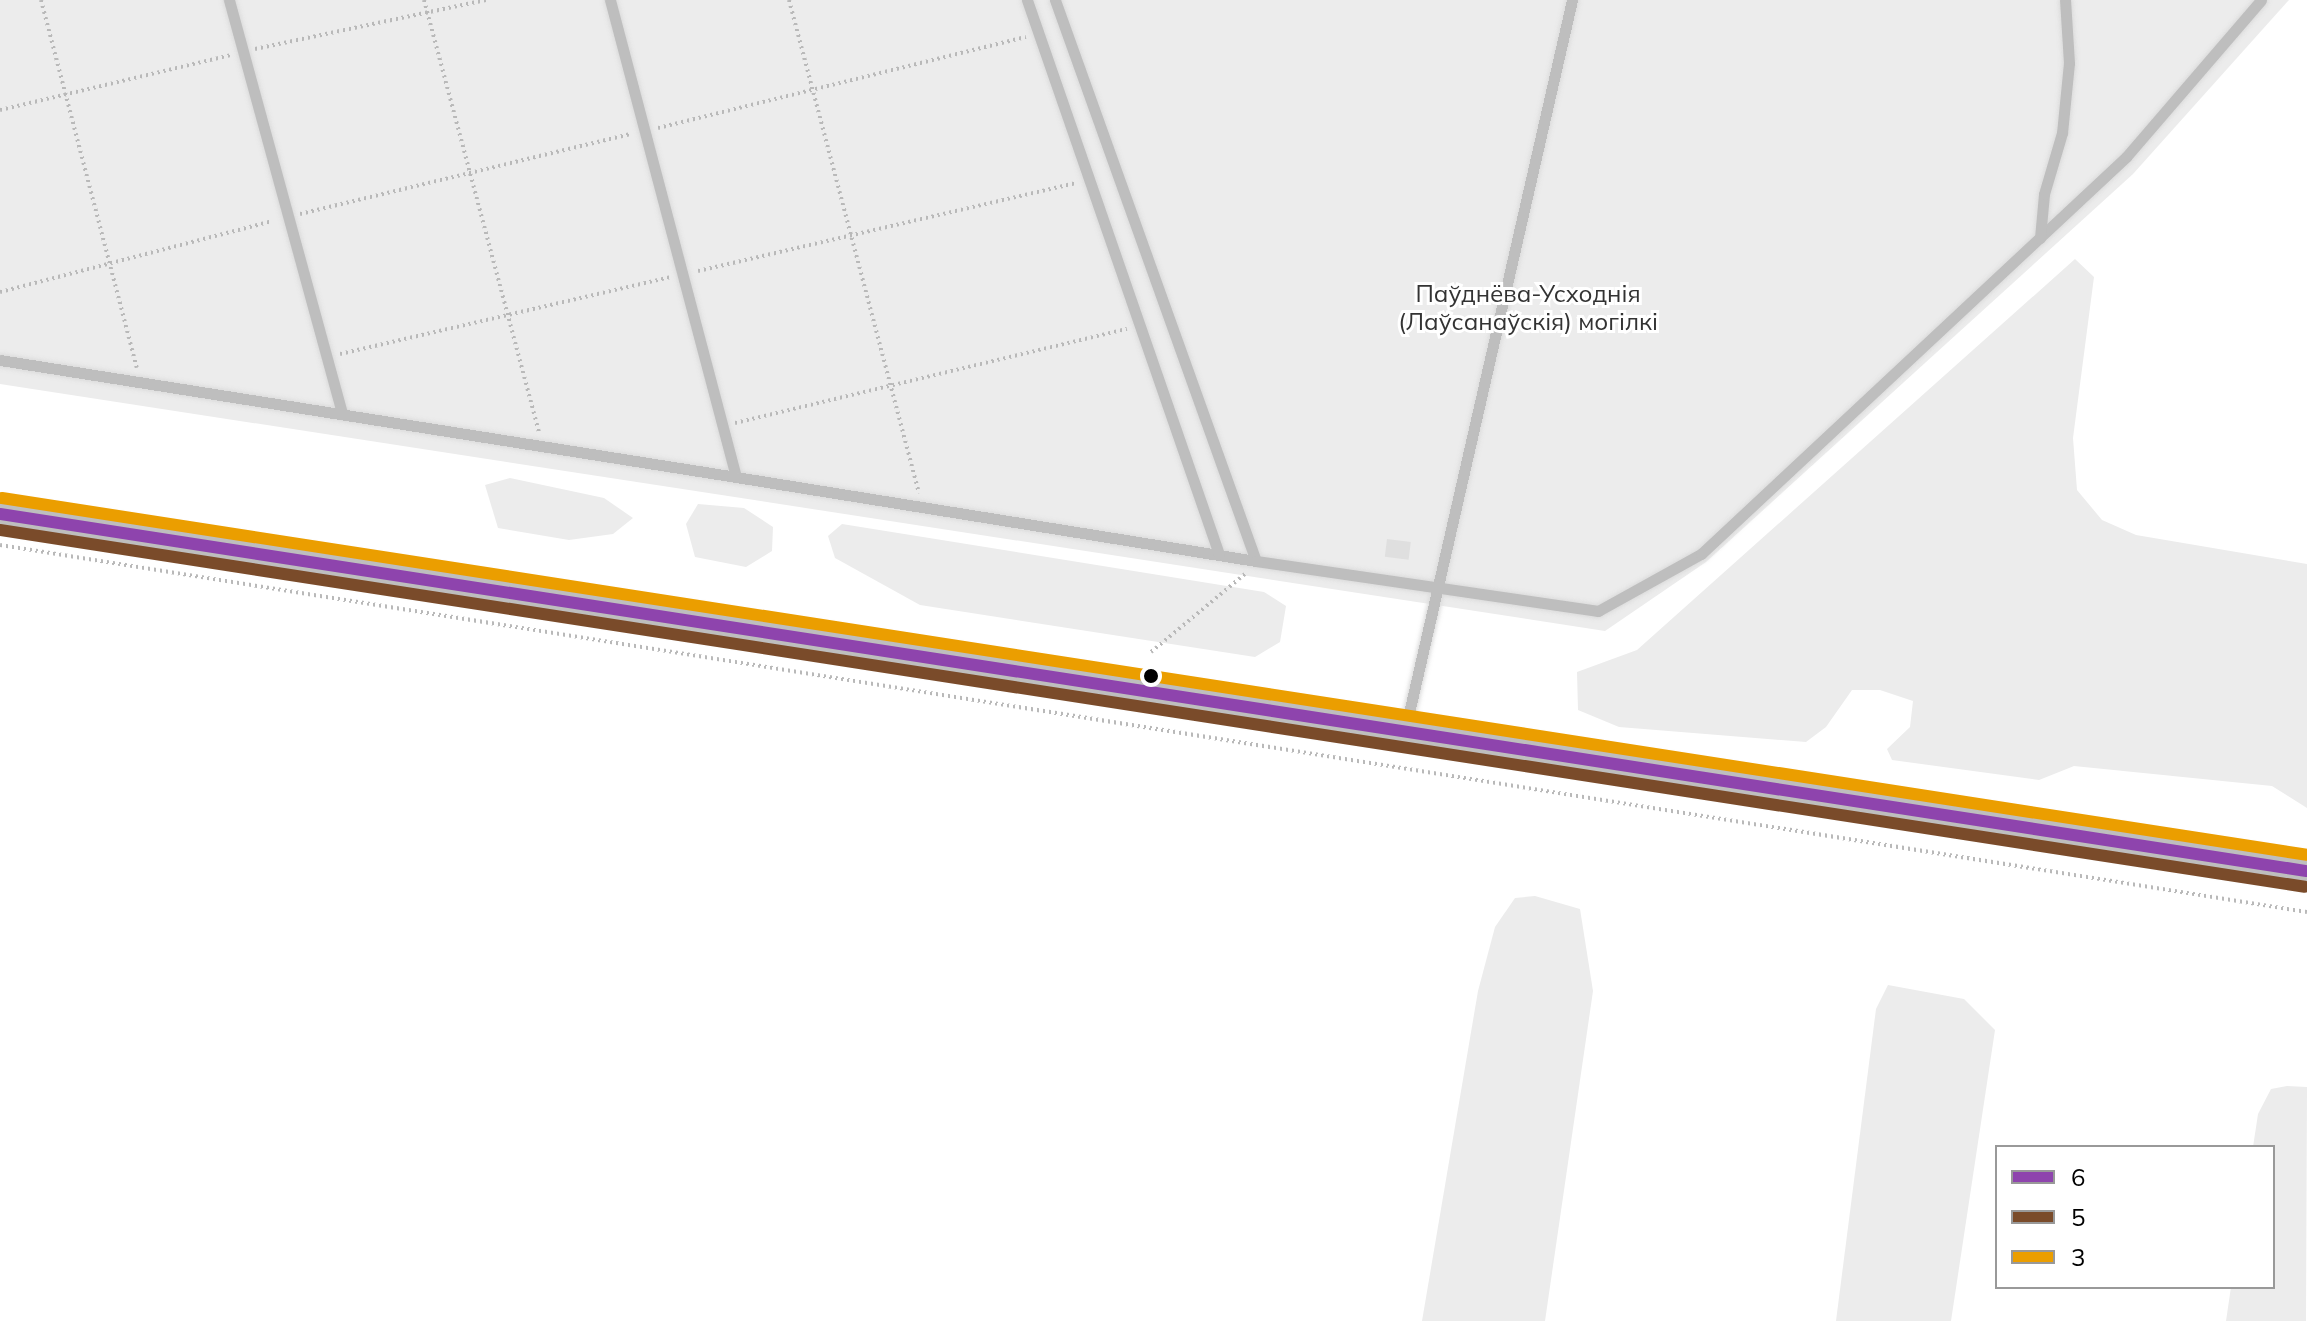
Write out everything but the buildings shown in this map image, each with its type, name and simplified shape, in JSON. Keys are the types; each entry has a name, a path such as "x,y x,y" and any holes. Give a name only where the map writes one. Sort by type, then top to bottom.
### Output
{"main road":[{"path":"0,514 2307,871"}],"lane":[{"path":"229,0 342,414"},
{"path":"610,0 736,477"},
{"path":"1027,0 1219,554"},
{"path":"1055,0 1256,561"},
{"path":"1405,730 1434,586 1572,0"},
{"path":"2040,238 2044,194 2062,133 2069,63 2065,0"},
{"path":"0,360 1256,561 1598,611 1701,554 2126,157 2261,0"}],"path":[{"path":"41,0 140,382"},
{"path":"424,0 542,446"},
{"path":"789,0 923,507"},
{"path":"0,292 288,217 1039,34"},
{"path":"326,357 1089,179"},
{"path":"721,426 1140,326"},
{"path":"0,545 2307,912"},
{"path":"1151,652 1256,561"}],"green space":[{"name":"Паўднёва-Усходнія (Лаўсанаўскія) могілкі","path":"0,0 2289,0 2133,174 1706,562 1605,631 0,384"},
{"path":"2075,259 2094,277 2073,438 2077,490 2102,520 2136,535 2307,564 2307,808 2272,786 2074,766 2039,780 1892,760 1887,749 1910,727 1913,701 1880,690 1852,690 1826,727 1806,742 1619,727 1578,710 1577,672 1637,650"},
{"path":"510,478 604,498 633,518 613,534 569,540 498,528 485,485"},
{"path":"698,504 744,508 773,527 772,551 746,567 695,557 686,524"},
{"path":"842,524 1264,592 1286,606 1280,642 1255,657 920,605 835,558 828,536"},
{"path":"1535,896 1580,909 1593,991 1545,1321 1422,1321 1478,991 1495,927 1515,898"},
{"path":"1888,985 1964,999 1995,1030 1951,1321 1836,1321 1876,1009"},
{"path":"2307,1087 2306,1321 2226,1321 2231,1289 2275,1289 2275,1145 2253,1145 2258,1114 2271,1089"}],"transit line":[{"name":"3","path":"2,498 2307,855"},
{"name":"6","path":"0,514 2307,871"},
{"name":"5","path":"0,530 2305,887"}]}
